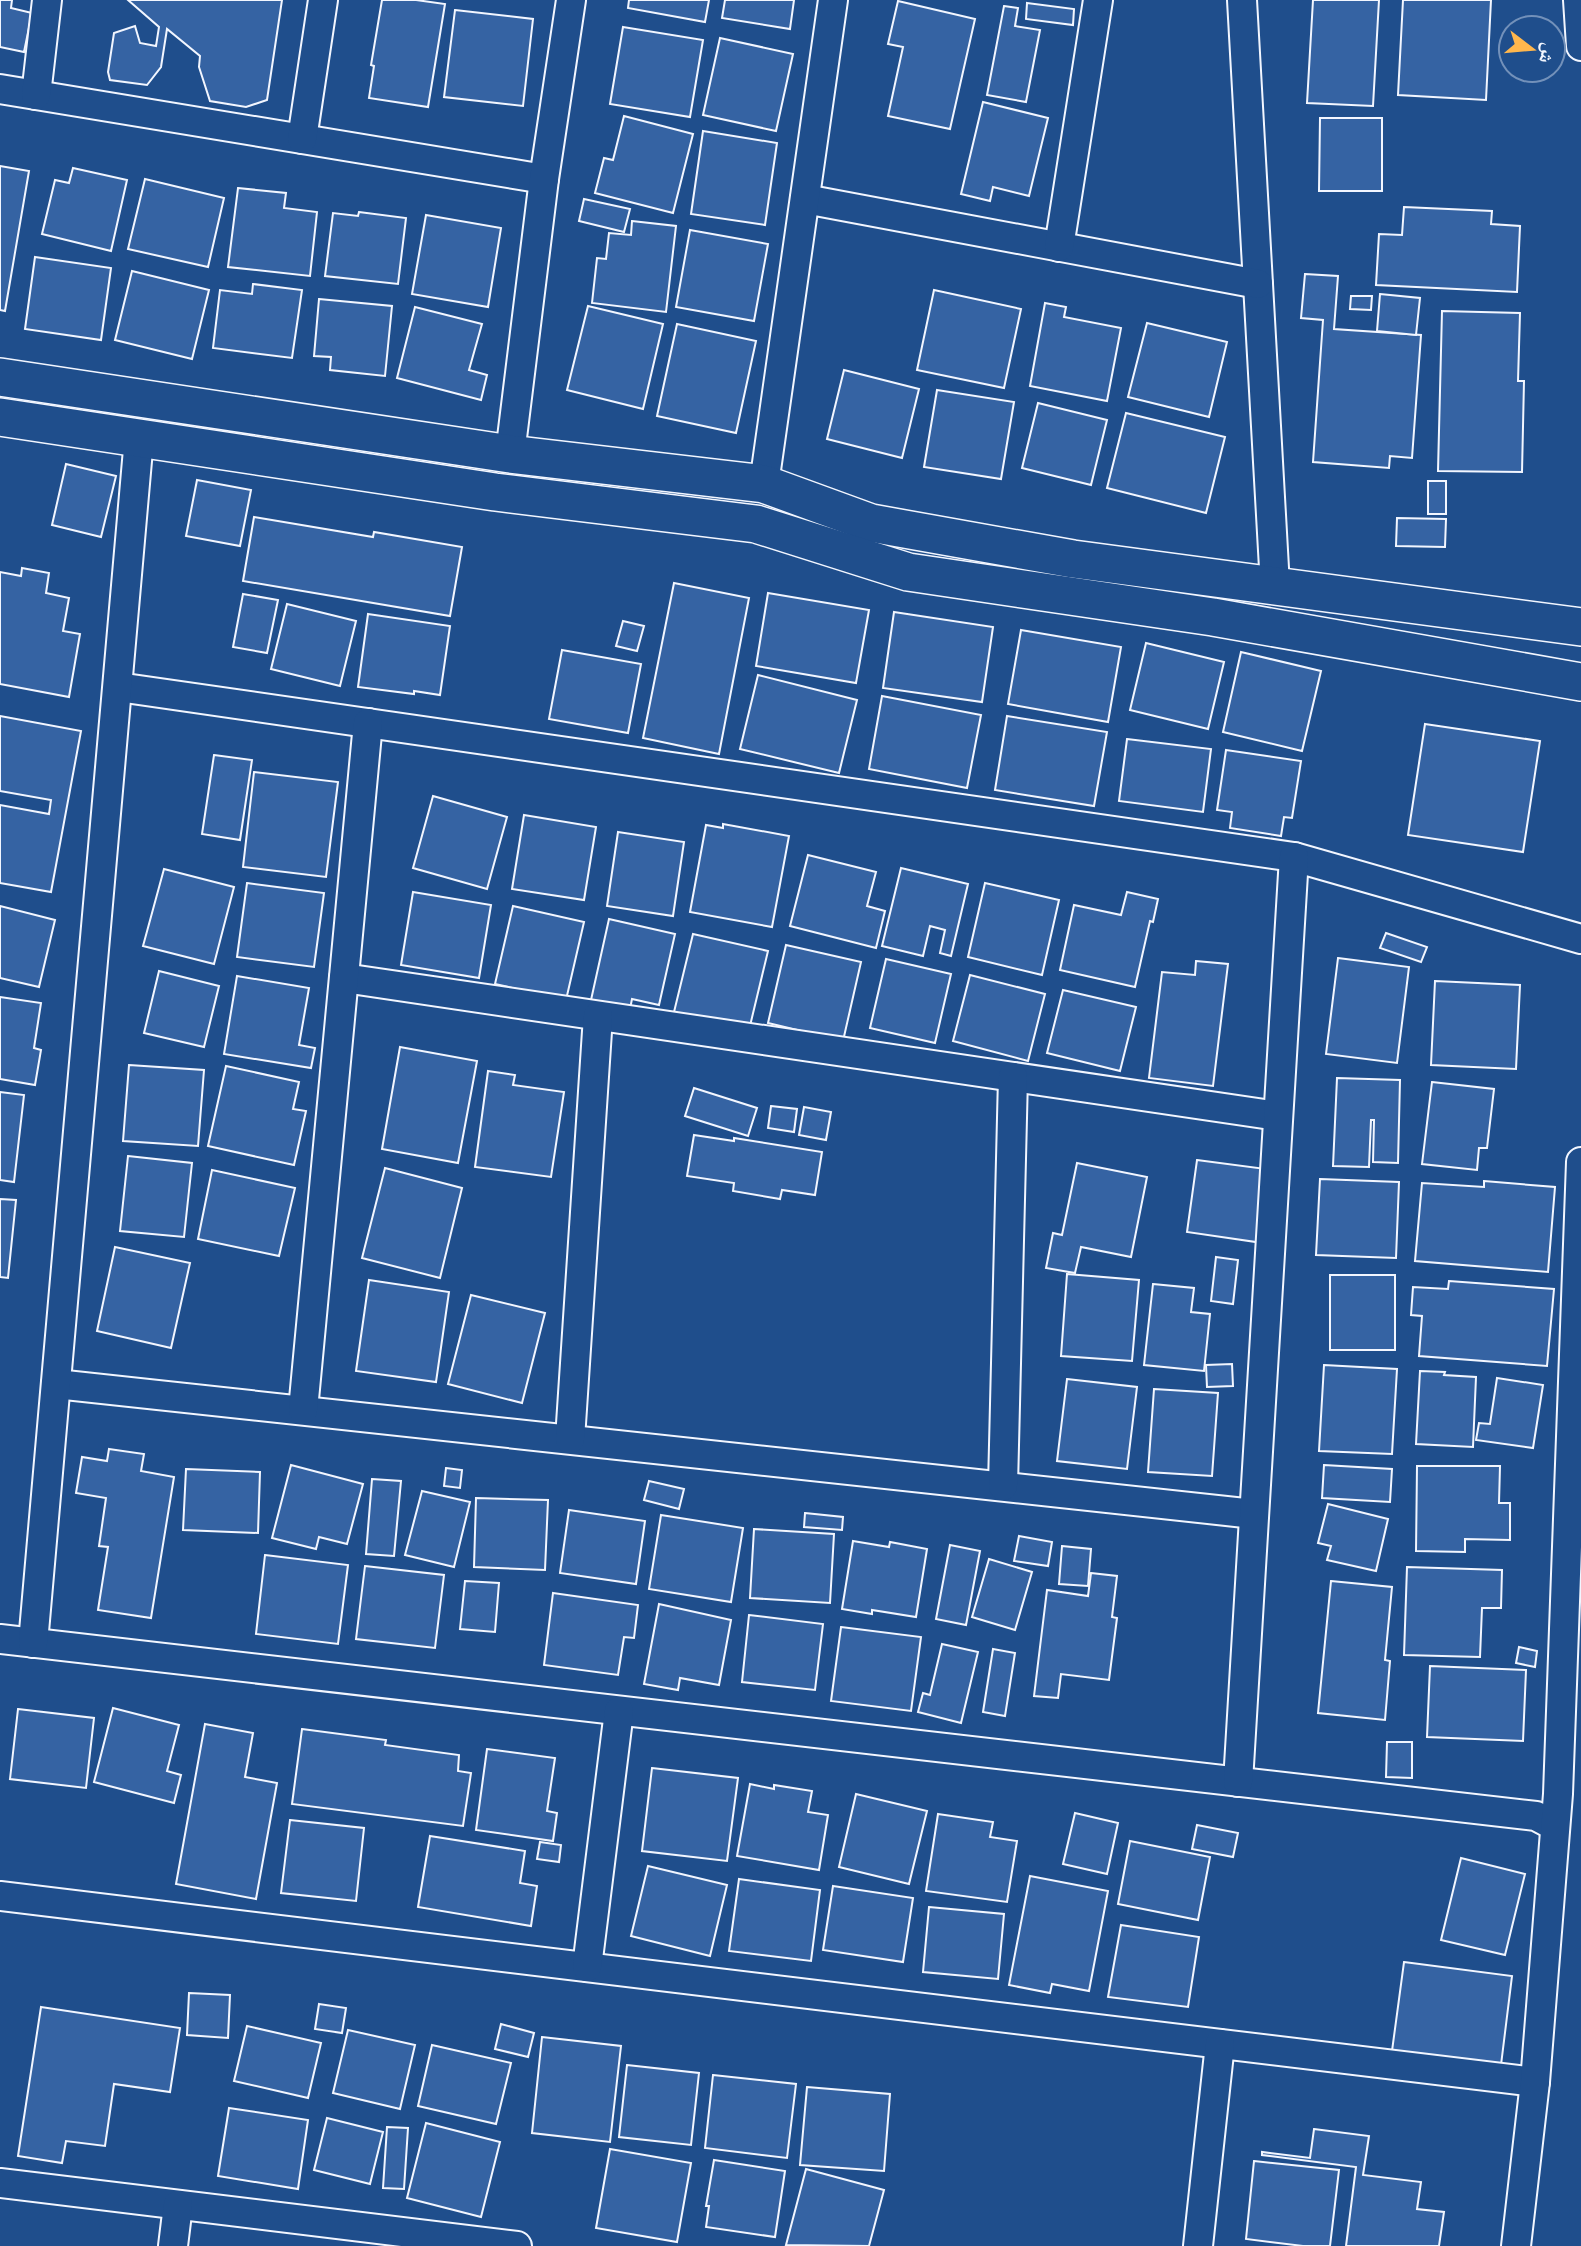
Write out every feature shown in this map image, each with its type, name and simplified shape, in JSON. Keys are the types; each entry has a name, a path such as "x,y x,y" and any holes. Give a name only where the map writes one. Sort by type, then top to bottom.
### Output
{"street":[{"path":"36,95 47,0"},
{"path":"302,139 323,0"},
{"path":"510,454 544,179 571,0"},
{"path":"764,484 833,0"},
{"path":"1059,247 1098,0"},
{"path":"1242,0 1275,586"},
{"path":"1578,0 1581,46"},
{"path":"0,89 544,179"},
{"path":"805,200 1258,284"},
{"path":"0,377 510,454 764,484 871,523 1073,559 1581,627"},
{"path":"0,417 495,492 756,524 908,572 1213,617 1581,682"},
{"path":"33,1643 139,438"},
{"path":"118,687 1294,857 1581,939"},
{"path":"303,1410 368,723"},
{"path":"1238,1782 1294,857"},
{"path":"344,978 1278,1116"},
{"path":"570,1439 598,1016"},
{"path":"1003,1486 1013,1077"},
{"path":"1516,2246 1535,2082 1555,1826 1581,1162"},
{"path":"56,1384 1254,1514"},
{"path":"0,1639 1536,1816 1555,1826"},
{"path":"587,1967 619,1711"},
{"path":"0,1896 1535,2082"},
{"path":"1198,2246 1220,2044"},
{"path":"0,2183 517,2246"},
{"path":"173,2246 178,2205"}],"building":[{"path":"0,0 12,0 11,8 32,13 24,52 0,47"},
{"path":"128,0 282,0 267,100 246,107 210,101 199,67 200,56 167,29 161,67 147,85 110,80 108,72 114,33 135,26 140,43 156,46 159,27"},
{"path":"382,0 416,0 445,4 428,107 369,98 374,66 371,65"},
{"path":"629,0 709,0 705,22 628,8"},
{"path":"725,0 794,0 790,29 722,18"},
{"path":"1313,0 1379,0 1373,106 1307,103"},
{"path":"1403,0 1491,0 1486,100 1398,95"},
{"path":"898,1 975,19 950,129 888,116 903,47 888,44"},
{"path":"1027,3 1074,9 1073,25 1026,19"},
{"path":"1004,6 1018,8 1015,26 1040,30 1026,102 987,95"},
{"path":"455,10 533,19 523,106 444,97"},
{"path":"623,27 703,40 690,117 610,104"},
{"path":"720,38 793,54 776,131 703,115"},
{"path":"983,102 1048,118 1029,196 993,187 990,201 961,194"},
{"path":"624,116 693,134 673,213 595,193 604,158 613,160"},
{"path":"1320,118 1382,118 1382,191 1319,191"},
{"path":"703,131 777,143 765,225 691,214"},
{"path":"0,166 29,171 5,311 0,310"},
{"path":"73,168 127,180 111,251 42,234 55,180 69,183"},
{"path":"145,179 224,198 208,267 128,249"},
{"path":"238,188 286,193 284,208 317,212 310,276 228,267"},
{"path":"584,199 630,209 624,232 579,221"},
{"path":"1404,207 1492,211 1491,224 1520,226 1517,292 1376,285 1379,234 1402,235"},
{"path":"359,212 406,218 398,284 325,276 333,213 358,216"},
{"path":"426,215 501,228 488,307 412,294"},
{"path":"632,221 676,226 666,312 592,303 597,258 606,259 609,233 631,235"},
{"path":"690,230 768,244 754,321 676,307"},
{"path":"35,257 111,268 101,340 25,329"},
{"path":"132,271 209,290 192,359 115,340"},
{"path":"1305,274 1338,276 1334,329 1421,335 1412,458 1390,456 1389,468 1313,462 1323,320 1301,318"},
{"path":"253,284 302,290 292,358 213,348 220,290 252,294"},
{"path":"934,290 1021,309 1004,388 917,370"},
{"path":"1380,294 1420,298 1416,335 1377,331"},
{"path":"1351,296 1372,296 1371,310 1350,309"},
{"path":"319,299 392,306 385,376 330,370 331,357 314,356"},
{"path":"1045,303 1066,307 1064,317 1121,328 1107,401 1030,386"},
{"path":"588,306 663,324 643,409 567,390"},
{"path":"415,307 482,324 469,370 487,375 481,400 397,378"},
{"path":"1442,311 1520,313 1518,381 1524,381 1522,472 1438,471"},
{"path":"1147,323 1227,342 1209,417 1128,397"},
{"path":"677,324 756,341 736,433 657,416"},
{"path":"844,370 919,389 902,458 827,439"},
{"path":"937,390 1014,402 1001,479 924,467"},
{"path":"1038,403 1107,420 1091,485 1022,468"},
{"path":"1126,413 1225,437 1206,513 1107,488"},
{"path":"66,464 116,476 101,537 52,525"},
{"path":"197,480 251,490 240,546 186,536"},
{"path":"1428,481 1446,481 1446,514 1428,514"},
{"path":"254,517 373,537 374,532 462,547 450,616 243,581"},
{"path":"1397,518 1446,519 1445,547 1396,546"},
{"path":"22,568 49,573 46,593 69,598 63,631 80,634 69,697 0,684 0,572 21,576"},
{"path":"674,583 749,598 719,754 643,738"},
{"path":"768,593 869,610 856,683 756,666"},
{"path":"243,594 278,600 267,653 233,647"},
{"path":"287,604 356,621 340,686 271,669"},
{"path":"894,612 993,627 982,702 883,688"},
{"path":"368,614 450,626 440,695 358,687"},
{"path":"623,621 644,626 637,651 616,646"},
{"path":"1021,630 1121,647 1108,722 1008,704"},
{"path":"1146,643 1224,662 1208,729 1130,710"},
{"path":"562,650 641,664 628,733 549,719"},
{"path":"1241,652 1321,671 1302,751 1223,732"},
{"path":"758,675 857,700 839,773 740,749"},
{"path":"882,696 981,715 967,788 869,769"},
{"path":"0,716 81,731 51,892 0,883 0,805 49,814 51,800 0,791"},
{"path":"1007,716 1107,732 1094,806 995,790"},
{"path":"1425,724 1540,741 1523,852 1408,835"},
{"path":"1127,739 1211,749 1203,812 1119,801"},
{"path":"1226,750 1301,761 1292,818 1284,817 1281,836 1230,828 1232,812 1217,810"},
{"path":"214,755 252,760 240,840 202,834"},
{"path":"254,772 338,782 326,877 243,867"},
{"path":"433,796 507,817 487,889 413,868"},
{"path":"524,815 596,827 584,900 512,889"},
{"path":"723,824 789,836 772,927 690,912 706,825 723,828"},
{"path":"618,832 684,842 673,916 607,906"},
{"path":"808,855 876,872 867,906 885,911 876,948 790,926"},
{"path":"901,868 968,884 951,956 940,953 945,930 930,926 923,956 882,946"},
{"path":"164,869 234,887 214,964 143,946"},
{"path":"247,883 324,893 314,967 237,957"},
{"path":"985,883 1059,900 1042,975 968,957"},
{"path":"413,892 491,905 479,978 401,965"},
{"path":"1127,892 1158,899 1153,922 1150,921 1135,987 1060,970 1074,905 1121,915"},
{"path":"0,906 55,920 39,987 0,978"},
{"path":"513,906 584,922 566,1000 495,984"},
{"path":"609,919 675,934 659,1005 632,999 630,1009 591,1000"},
{"path":"1386,933 1427,947 1421,962 1380,948"},
{"path":"693,934 768,951 749,1030 674,1012"},
{"path":"786,945 861,962 843,1041 768,1023"},
{"path":"1338,958 1409,967 1397,1063 1326,1054"},
{"path":"886,959 951,974 935,1043 870,1028"},
{"path":"1196,961 1228,964 1213,1086 1149,1078 1162,972 1195,975"},
{"path":"159,971 219,986 204,1047 144,1033"},
{"path":"970,975 1045,994 1028,1061 953,1041"},
{"path":"237,976 309,988 299,1045 315,1048 311,1068 224,1054"},
{"path":"1435,981 1520,985 1516,1069 1431,1065"},
{"path":"1063,990 1136,1007 1120,1071 1047,1053"},
{"path":"0,997 41,1003 34,1048 41,1050 35,1085 0,1079"},
{"path":"400,1047 477,1061 458,1163 382,1149"},
{"path":"129,1065 204,1070 198,1146 123,1141"},
{"path":"226,1066 299,1082 293,1109 306,1111 294,1165 208,1146"},
{"path":"488,1071 515,1075 513,1085 564,1092 551,1177 475,1167"},
{"path":"1337,1078 1400,1080 1398,1163 1373,1162 1374,1120 1371,1120 1369,1167 1333,1166"},
{"path":"1432,1082 1494,1089 1487,1148 1479,1148 1477,1170 1422,1164"},
{"path":"694,1088 757,1108 748,1136 685,1116"},
{"path":"0,1092 24,1095 14,1182 0,1180"},
{"path":"771,1106 797,1109 794,1132 768,1128"},
{"path":"804,1107 831,1112 826,1140 799,1135"},
{"path":"694,1135 734,1141 734,1138 822,1152 815,1195 782,1190 780,1199 733,1191 734,1183 687,1176"},
{"path":"128,1156 192,1163 184,1237 120,1231"},
{"path":"1197,1160 1266,1169 1256,1242 1187,1232"},
{"path":"1077,1163 1147,1177 1131,1257 1081,1247 1075,1273 1046,1268 1053,1233 1062,1235"},
{"path":"385,1168 462,1188 440,1278 362,1258"},
{"path":"212,1170 295,1188 279,1256 198,1239"},
{"path":"1320,1179 1399,1182 1396,1258 1316,1255"},
{"path":"1484,1181 1555,1187 1548,1272 1415,1261 1422,1183 1484,1187"},
{"path":"0,1199 16,1200 8,1278 0,1277"},
{"path":"115,1247 190,1263 171,1348 97,1331"},
{"path":"1216,1257 1238,1260 1233,1304 1211,1301"},
{"path":"1067,1274 1139,1280 1132,1361 1061,1356"},
{"path":"1330,1275 1395,1275 1395,1350 1330,1350"},
{"path":"369,1280 449,1292 436,1382 356,1371"},
{"path":"1449,1281 1554,1289 1547,1366 1419,1356 1422,1316 1411,1315 1413,1287 1448,1289"},
{"path":"1153,1284 1194,1288 1191,1312 1210,1314 1204,1371 1144,1365"},
{"path":"471,1295 545,1313 522,1403 448,1384"},
{"path":"1232,1364 1233,1386 1207,1387 1206,1365"},
{"path":"1324,1365 1397,1369 1392,1454 1319,1451"},
{"path":"1420,1371 1476,1377 1473,1447 1416,1444"},
{"path":"1497,1378 1543,1385 1533,1448 1476,1440 1479,1423 1490,1424"},
{"path":"1067,1379 1137,1387 1127,1469 1057,1461"},
{"path":"1154,1389 1218,1393 1212,1476 1148,1472"},
{"path":"109,1449 144,1454 141,1471 174,1477 151,1618 98,1610 108,1547 99,1546 106,1498 76,1493 82,1457 107,1461"},
{"path":"291,1465 363,1484 347,1544 319,1537 316,1549 272,1538"},
{"path":"1324,1465 1392,1469 1390,1502 1322,1498"},
{"path":"1417,1466 1500,1466 1499,1503 1510,1503 1510,1540 1465,1539 1465,1552 1416,1551"},
{"path":"446,1468 462,1470 460,1488 444,1486"},
{"path":"186,1469 260,1472 258,1533 183,1530"},
{"path":"372,1479 401,1481 394,1556 366,1554"},
{"path":"649,1481 684,1489 679,1509 644,1500"},
{"path":"422,1491 470,1502 454,1567 405,1555"},
{"path":"476,1498 548,1500 545,1570 474,1567"},
{"path":"1328,1504 1388,1519 1376,1571 1327,1560 1331,1546 1318,1543"},
{"path":"569,1510 645,1521 636,1584 560,1573"},
{"path":"805,1513 843,1517 842,1530 804,1527"},
{"path":"661,1515 743,1528 731,1602 649,1589"},
{"path":"754,1529 834,1534 830,1603 750,1598"},
{"path":"1019,1536 1052,1542 1048,1566 1014,1561"},
{"path":"853,1541 889,1547 890,1542 927,1549 916,1617 872,1610 872,1614 842,1609"},
{"path":"950,1545 980,1551 966,1625 936,1619"},
{"path":"1062,1546 1091,1549 1088,1586 1059,1584"},
{"path":"265,1555 348,1565 338,1644 256,1634"},
{"path":"989,1559 1032,1572 1015,1630 972,1617"},
{"path":"365,1566 444,1575 435,1648 356,1639"},
{"path":"1407,1567 1502,1570 1501,1608 1482,1608 1480,1657 1404,1655"},
{"path":"1091,1573 1117,1576 1112,1617 1117,1618 1109,1680 1061,1674 1058,1698 1034,1696 1047,1590 1088,1596"},
{"path":"465,1581 499,1583 495,1632 460,1629"},
{"path":"1331,1581 1392,1587 1385,1660 1390,1661 1385,1720 1318,1713"},
{"path":"553,1593 638,1605 634,1638 624,1637 618,1675 544,1665"},
{"path":"659,1604 731,1620 719,1685 680,1678 678,1690 644,1684"},
{"path":"749,1615 823,1624 815,1690 742,1682"},
{"path":"841,1627 921,1637 911,1711 831,1701"},
{"path":"942,1644 978,1652 961,1723 918,1712 923,1693 930,1695"},
{"path":"1519,1647 1537,1651 1535,1667 1516,1663"},
{"path":"993,1649 1015,1653 1005,1716 983,1712"},
{"path":"1430,1666 1526,1670 1523,1741 1427,1737"},
{"path":"113,1708 179,1725 167,1771 181,1775 174,1803 94,1782"},
{"path":"18,1709 94,1718 86,1788 10,1779"},
{"path":"205,1724 253,1733 245,1777 277,1783 256,1899 176,1884"},
{"path":"302,1729 386,1740 385,1745 459,1755 458,1771 471,1773 463,1826 292,1804"},
{"path":"1387,1742 1412,1742 1412,1778 1386,1777"},
{"path":"487,1749 555,1758 547,1811 557,1813 553,1841 476,1830"},
{"path":"652,1768 738,1778 727,1861 642,1851"},
{"path":"750,1784 774,1789 774,1785 812,1791 808,1812 828,1815 819,1870 737,1856"},
{"path":"856,1794 927,1811 909,1884 839,1867"},
{"path":"1075,1813 1118,1823 1107,1874 1063,1864"},
{"path":"938,1814 993,1822 990,1837 1017,1841 1007,1902 926,1891"},
{"path":"290,1820 364,1828 356,1901 281,1893"},
{"path":"1197,1825 1238,1833 1233,1857 1192,1849"},
{"path":"430,1836 525,1851 520,1883 537,1886 531,1926 418,1907"},
{"path":"1130,1841 1210,1857 1198,1920 1118,1904"},
{"path":"540,1842 561,1845 559,1862 537,1859"},
{"path":"1461,1858 1525,1874 1505,1955 1441,1940"},
{"path":"648,1866 727,1885 710,1956 631,1936"},
{"path":"1030,1876 1108,1891 1089,1991 1052,1984 1050,1993 1009,1985"},
{"path":"739,1879 820,1890 811,1961 729,1951"},
{"path":"833,1886 913,1898 903,1962 823,1950"},
{"path":"929,1907 1004,1914 998,1979 923,1972"},
{"path":"1121,1925 1199,1937 1188,2007 1108,1997"},
{"path":"1404,1962 1512,1976 1501,2065 1392,2051"},
{"path":"189,1993 230,1995 228,2038 187,2035"},
{"path":"319,2004 346,2008 342,2033 315,2029"},
{"path":"41,2007 180,2028 170,2092 114,2084 105,2146 66,2141 62,2163 18,2156"},
{"path":"501,2024 534,2033 528,2057 495,2049"},
{"path":"247,2026 321,2043 308,2098 234,2081"},
{"path":"348,2030 415,2045 400,2109 333,2093"},
{"path":"542,2037 621,2046 610,2142 532,2133"},
{"path":"432,2045 511,2063 496,2124 418,2106"},
{"path":"627,2065 699,2073 691,2145 619,2137"},
{"path":"713,2075 796,2084 787,2158 705,2148"},
{"path":"807,2087 890,2094 884,2171 800,2165"},
{"path":"229,2108 308,2120 298,2189 218,2176"},
{"path":"327,2118 383,2132 370,2184 314,2170"},
{"path":"426,2123 500,2142 481,2217 407,2198"},
{"path":"387,2127 408,2128 404,2189 383,2188"},
{"path":"1314,2129 1369,2136 1363,2175 1421,2182 1417,2209 1444,2212 1439,2246 1346,2246 1356,2167 1262,2155 1262,2152 1310,2158"},
{"path":"610,2149 691,2163 677,2242 596,2228"},
{"path":"714,2160 785,2171 775,2237 706,2227 709,2206 706,2206"},
{"path":"1254,2161 1339,2170 1330,2246 1303,2246 1246,2239"},
{"path":"806,2169 884,2190 869,2246 786,2245"}]}
